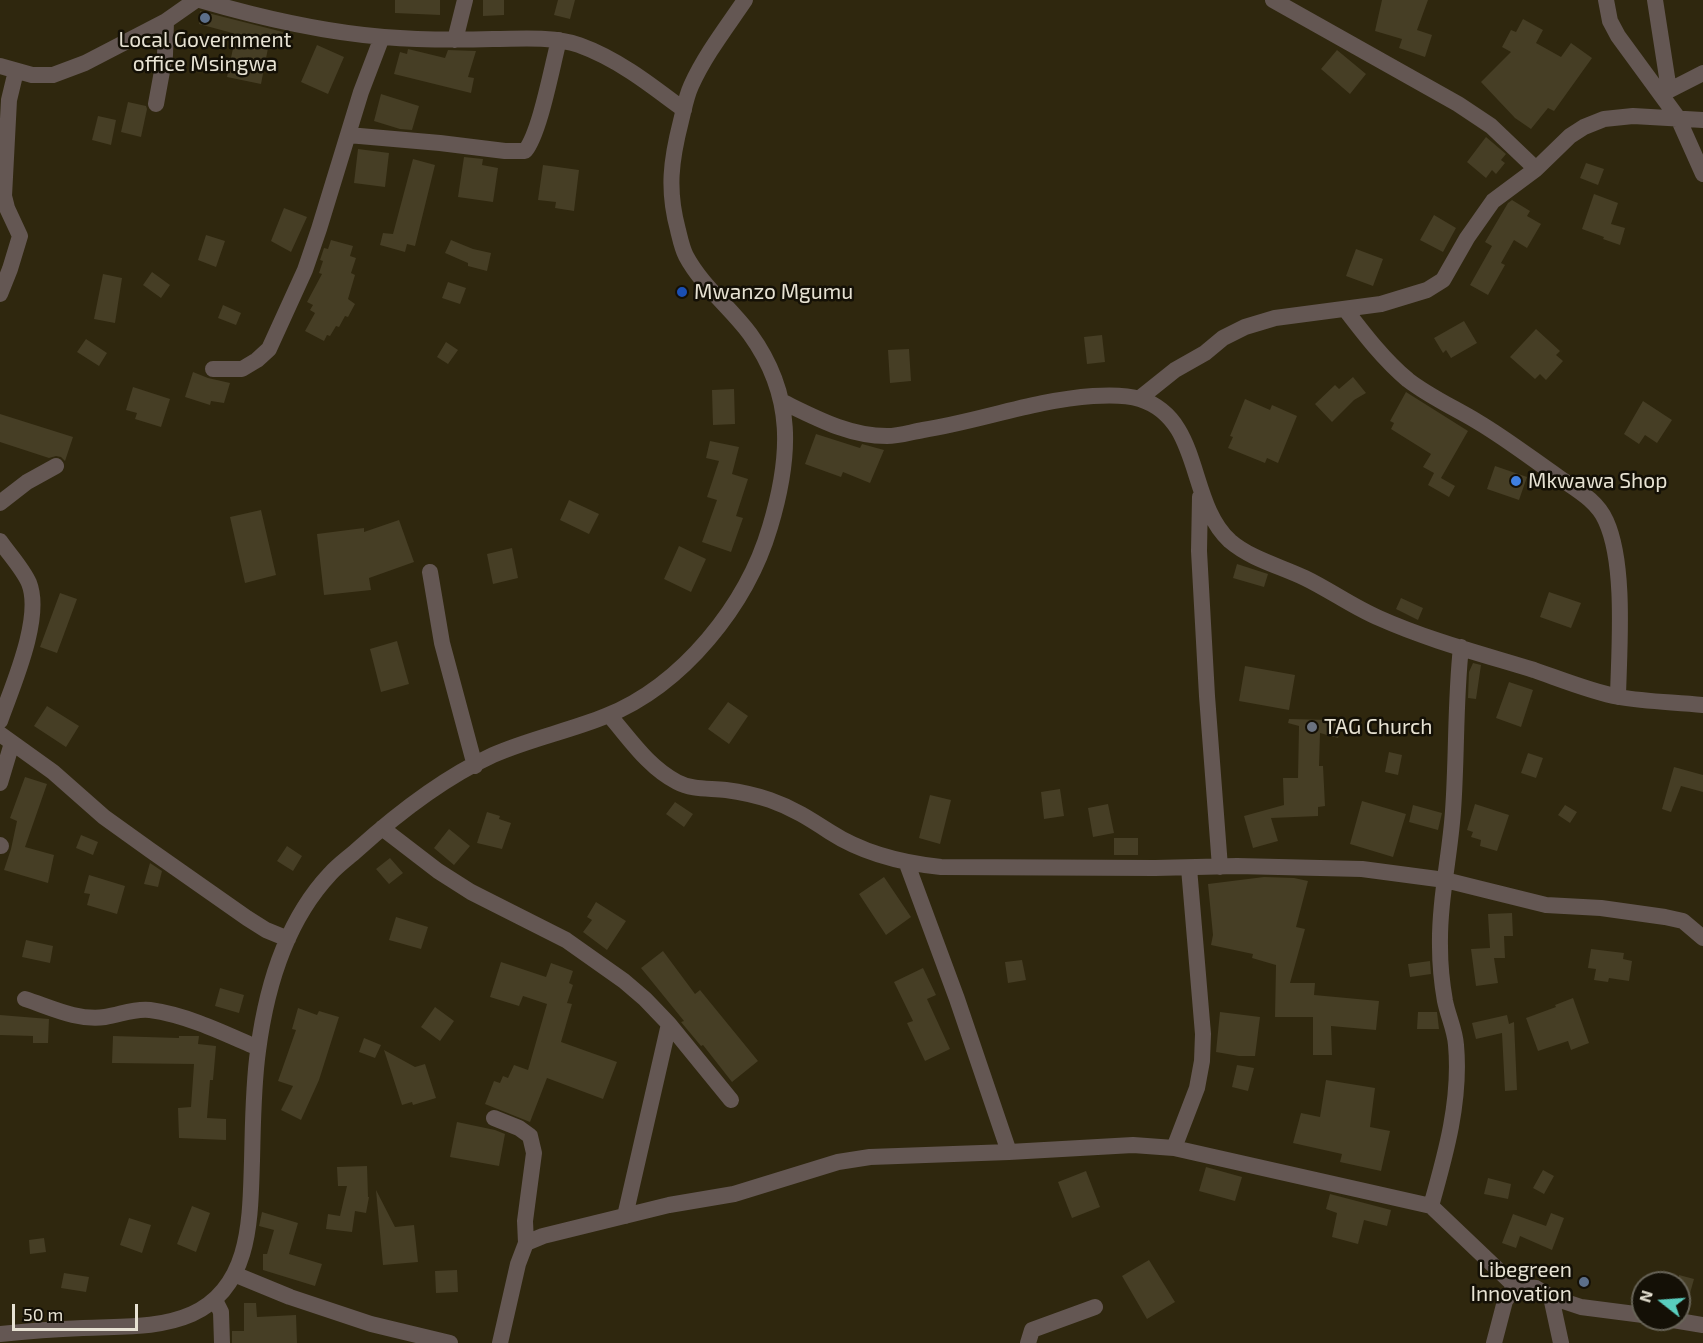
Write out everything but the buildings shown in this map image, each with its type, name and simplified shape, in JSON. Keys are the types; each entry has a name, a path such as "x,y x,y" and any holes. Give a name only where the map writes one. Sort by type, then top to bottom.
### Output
{"street":[{"path":"0,294 20,236 6,208 2,179 9,100 8,69 32,75 53,75 85,63 166,21 198,0 250,7 274,20 382,37 559,40 606,56 644,79 684,110"},
{"path":"454,40 465,0"},
{"path":"0,1334 46,1329 153,1325 191,1314 215,1300 228,1285 244,1251 250,1219 254,1082 266,1002 288,939 307,903 331,874 382,828 443,782 493,755 609,715 644,696 681,667 725,620 751,576 770,530 781,483 786,443 783,402 772,372 750,334 703,282 684,253 674,218 670,183 671,164 690,88 713,46 745,0"},
{"path":"1273,0 1458,104 1491,126 1536,169"},
{"path":"1605,0 1610,21 1618,36 1665,92 1703,174"},
{"path":"1655,0 1665,92"},
{"path":"156,104 165,55 166,21"},
{"path":"213,369 242,369 257,360 269,348 305,270 320,230 348,135 382,37"},
{"path":"348,135 525,151 537,127 559,40"},
{"path":"1665,92 1703,73"},
{"path":"1140,398 1175,370 1205,353 1223,338 1245,327 1275,318 1381,304 1427,290 1443,280 1467,237 1493,201 1536,169 1570,136 1584,127 1604,119 1633,116 1703,120"},
{"path":"1345,309 1375,346 1407,379 1436,400 1478,422 1523,452 1593,501 1602,513 1613,543 1618,566 1618,697"},
{"path":"783,402 832,426 859,433 887,436 943,427 1069,398 1105,395 1140,398 1158,408 1180,430 1194,465 1200,494 1200,551 1210,750 1220,867"},
{"path":"0,502 27,482 56,466"},
{"path":"1200,494 1213,522 1230,541 1260,559 1306,579 1344,602 1382,619 1618,697 1703,705"},
{"path":"0,542 29,583 33,601 30,630 0,722"},
{"path":"430,573 442,643 475,766"},
{"path":"1431,1206 1445,1155 1458,1082 1456,1042 1445,1000 1440,949 1440,916 1456,768 1457,678 1461,647"},
{"path":"609,715 653,766 678,782 698,789 724,789 770,800 792,808 863,848 907,864 941,867 1362,868 1445,880 1546,905 1601,908 1665,917 1683,921 1703,938"},
{"path":"0,783 6,739 53,772 104,817 150,850 247,918 266,930 288,939"},
{"path":"382,828 463,887 566,940 645,999 669,1024 730,1100"},
{"path":"907,864 957,999 1009,1152"},
{"path":"1174,1148 1197,1088 1202,1061 1203,1034 1189,868"},
{"path":"25,999 67,1014 87,1018 148,1009 176,1015 258,1048"},
{"path":"625,1216 669,1024"},
{"path":"494,1118 519,1128 530,1136 534,1153 525,1221 526,1243 513,1284 500,1343"},
{"path":"526,1243 543,1236 669,1205 734,1194 838,1162 913,1154 1009,1152 1133,1145 1174,1148 1431,1206 1515,1286 1536,1288 1551,1297 1581,1307 1631,1313"},
{"path":"234,1274 290,1297 370,1324 450,1343"},
{"path":"1494,1343 1505,1301 1515,1286"},
{"path":"1551,1297 1561,1343"},
{"path":"215,1300 222,1312 222,1343"},
{"path":"1028,1343 1032,1330 1095,1307"}],"place":[{"name":"Local Government office Msingwa","path":"205,18"},
{"name":"Mwanzo Mgumu","path":"682,292"},
{"name":"Mkwawa Shop","path":"1516,481"},
{"name":"TAG Church","path":"1312,727"},
{"name":"Libegreen Innovation","path":"1584,1282"}]}
